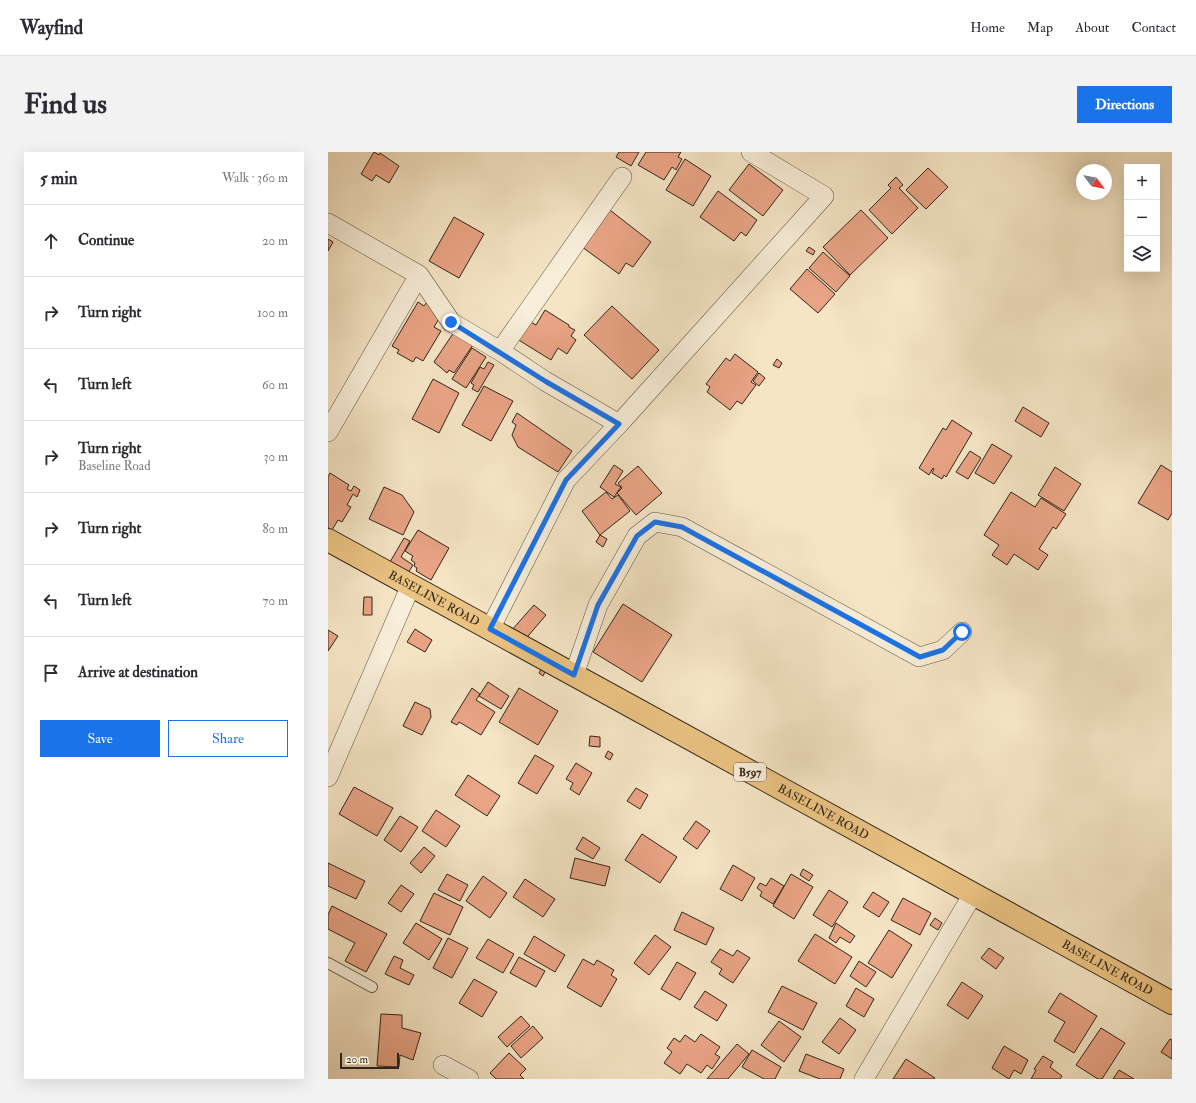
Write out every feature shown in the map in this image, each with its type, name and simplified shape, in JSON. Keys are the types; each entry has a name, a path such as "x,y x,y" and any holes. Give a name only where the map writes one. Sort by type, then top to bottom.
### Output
{"main road":[{"name":"BASELINE ROAD","path":"328,540 1172,1003"}],"street":[{"path":"490,629 566,480 619,424 824,196 751,152"},
{"path":"500,351 622,177"},
{"path":"328,222 419,275 451,322 500,351 545,381 619,424"},
{"path":"328,432 419,275"},
{"path":"574,675 598,605 637,536 655,522 682,527 920,657 943,650 962,632"},
{"path":"328,777 411,585"},
{"path":"864,1079 973,894"},
{"path":"443,1065 469,1079"}],"lane":[{"path":"328,963 372,987"}],"building":[{"path":"374,152 379,155 380,153 399,166 389,183 376,175 372,181 361,174"},
{"path":"619,152 639,152 631,166 616,157"},
{"path":"646,152 681,152 678,157 682,159 676,170 672,167 664,180 638,165"},
{"path":"685,159 711,176 693,206 666,190"},
{"path":"749,164 783,190 763,216 729,190"},
{"path":"928,168 948,187 926,209 906,190"},
{"path":"896,177 903,185 899,188 918,208 892,234 869,210 891,188 888,185"},
{"path":"718,191 757,220 746,236 741,232 734,241 700,217"},
{"path":"606,207 651,242 633,267 626,263 619,274 578,244"},
{"path":"861,210 888,238 850,275 823,247"},
{"path":"454,217 484,234 459,278 429,261"},
{"path":"328,239 333,242 328,251"},
{"path":"809,247 815,251 813,255 806,251"},
{"path":"823,252 850,276 836,292 809,268"},
{"path":"807,269 835,294 818,313 790,289"},
{"path":"418,302 424,306 427,302 443,312 434,327 441,331 423,361 416,357 413,362 397,353 399,350 392,346"},
{"path":"612,306 659,350 632,379 584,335"},
{"path":"545,310 575,330 571,336 576,340 567,354 558,348 551,360 517,339 529,321 536,325"},
{"path":"454,332 473,345 454,373 449,370 447,373 434,362"},
{"path":"472,348 486,357 466,388 452,379"},
{"path":"735,354 758,372 751,382 756,385 742,404 737,401 730,410 707,392 710,387 706,384 726,358 730,361"},
{"path":"777,359 782,363 779,368 773,365"},
{"path":"488,362 494,365 478,392 472,389 474,385 471,383 480,367 484,369"},
{"path":"759,373 765,378 759,386 753,381"},
{"path":"433,379 459,393 439,433 412,419"},
{"path":"484,386 513,401 491,441 462,425"},
{"path":"1023,407 1049,423 1041,437 1015,421"},
{"path":"517,413 572,451 558,472 518,447 512,435 516,425 512,422"},
{"path":"952,420 972,433 946,477 944,475 942,479 932,473 933,468 929,475 919,468 943,428 946,430"},
{"path":"992,444 1012,456 994,484 975,473"},
{"path":"970,451 981,458 968,479 956,472"},
{"path":"614,465 623,471 615,484 621,487 614,497 600,487"},
{"path":"1161,465 1172,472 1172,513 1168,520 1138,503"},
{"path":"638,466 662,493 636,515 617,493 622,488 618,483"},
{"path":"1055,467 1081,484 1064,511 1038,495"},
{"path":"330,473 349,485 347,489 351,491 354,486 360,490 357,497 353,494 347,505 351,507 342,522 338,520 332,530 328,528 328,477"},
{"path":"384,487 402,495 414,512 403,535 369,519"},
{"path":"606,492 612,499 618,495 630,511 600,535 582,511"},
{"path":"1011,492 1035,507 1041,498 1066,514 1056,529 1053,527 1039,549 1048,555 1038,570 1014,554 1007,565 992,555 999,545 984,535"},
{"path":"418,530 449,548 431,580 416,571 417,568 414,566 415,563 411,560 413,556 405,551"},
{"path":"600,535 607,539 603,547 596,542"},
{"path":"404,538 410,541 401,557 413,565 408,573 390,562"},
{"path":"364,597 372,597 372,615 363,615"},
{"path":"623,604 672,635 642,682 593,652"},
{"path":"534,605 546,615 523,642 511,631"},
{"path":"415,629 432,640 425,652 407,642"},
{"path":"328,630 338,636 328,651"},
{"path":"542,667 546,670 543,676 539,673"},
{"path":"488,682 509,696 501,709 479,696"},
{"path":"472,688 480,694 476,700 495,712 481,735 459,722 457,725 451,722"},
{"path":"519,688 558,711 538,745 499,722"},
{"path":"415,702 430,709 431,717 422,735 403,726"},
{"path":"590,736 600,737 600,747 589,746"},
{"path":"608,751 613,754 610,760 605,757"},
{"path":"535,755 554,766 537,794 518,783"},
{"path":"576,763 592,773 579,795 570,789 573,783 566,779"},
{"path":"468,775 500,796 487,816 455,795"},
{"path":"354,787 393,808 377,836 339,814"},
{"path":"636,788 648,795 640,809 627,801"},
{"path":"436,810 460,826 446,847 422,831"},
{"path":"400,816 418,827 401,852 384,840"},
{"path":"696,821 710,831 697,849 683,839"},
{"path":"642,834 677,857 660,883 625,860"},
{"path":"583,837 600,848 593,859 576,849"},
{"path":"424,847 435,856 421,873 410,863"},
{"path":"575,858 610,867 605,886 570,878"},
{"path":"328,863 365,881 356,899 328,886"},
{"path":"733,865 755,878 742,901 720,889"},
{"path":"803,869 813,875 809,881 800,875"},
{"path":"447,874 468,885 460,901 438,890"},
{"path":"791,874 813,887 794,919 773,906"},
{"path":"483,876 507,893 490,918 466,901"},
{"path":"771,878 784,886 773,904 760,896 762,892 757,888 760,883 766,886"},
{"path":"525,879 555,899 543,917 513,897"},
{"path":"401,885 414,894 401,912 388,903"},
{"path":"829,890 848,902 832,927 813,915"},
{"path":"873,892 889,902 879,917 863,907"},
{"path":"434,893 463,907 450,935 420,921"},
{"path":"903,898 931,913 920,935 891,920"},
{"path":"332,906 387,934 366,972 345,961 355,943 328,929 328,915"},
{"path":"682,912 714,928 706,945 674,930"},
{"path":"935,918 942,923 938,930 930,925"},
{"path":"416,923 442,939 429,960 403,943"},
{"path":"836,923 855,936 850,943 840,937 836,943 829,938"},
{"path":"889,930 912,945 892,978 868,963"},
{"path":"815,934 852,957 835,984 798,961"},
{"path":"655,935 671,947 649,975 634,963"},
{"path":"534,936 565,955 555,972 524,954"},
{"path":"448,938 468,948 452,978 433,968"},
{"path":"488,939 514,954 503,973 476,958"},
{"path":"989,948 1004,958 996,969 981,958"},
{"path":"720,949 733,956 737,950 750,958 733,983 719,974 722,969 711,962"},
{"path":"394,956 403,960 400,968 414,975 409,985 385,974"},
{"path":"519,957 545,971 536,987 510,973"},
{"path":"583,959 594,965 597,960 614,970 611,975 617,979 601,1007 567,987"},
{"path":"859,961 876,972 866,987 850,976"},
{"path":"677,962 696,973 680,1000 661,989"},
{"path":"474,979 497,992 482,1017 459,1003"},
{"path":"962,982 983,996 968,1019 947,1005"},
{"path":"782,986 817,1003 803,1030 768,1012"},
{"path":"856,988 874,999 864,1017 846,1006"},
{"path":"705,991 727,1005 717,1021 694,1007"},
{"path":"1060,993 1097,1016 1074,1053 1054,1041 1065,1022 1048,1012"},
{"path":"381,1014 402,1015 402,1028 421,1033 413,1060 400,1055 399,1067 377,1066"},
{"path":"521,1016 530,1026 507,1047 498,1037"},
{"path":"840,1018 856,1030 839,1054 822,1042"},
{"path":"779,1021 801,1037 784,1062 761,1045"},
{"path":"533,1026 543,1038 521,1058 511,1046"},
{"path":"1101,1028 1125,1043 1102,1079 1098,1079 1076,1065"},
{"path":"701,1034 720,1047 715,1054 720,1057 712,1069 707,1065 701,1073 687,1064 680,1074 664,1063 672,1052 667,1048 674,1038 680,1042 685,1035 695,1042"},
{"path":"1170,1039 1172,1040 1172,1059 1161,1052"},
{"path":"737,1044 749,1054 728,1079 707,1079"},
{"path":"1004,1046 1028,1060 1021,1074 1014,1070 1009,1079 992,1068"},
{"path":"752,1050 781,1067 775,1079 764,1079 742,1067"},
{"path":"509,1053 526,1069 520,1075 524,1079 496,1079 490,1073"},
{"path":"806,1054 844,1069 840,1079 820,1079 799,1071"},
{"path":"1043,1056 1053,1062 1050,1067 1062,1076 1060,1079 1031,1079 1036,1070 1034,1069"},
{"path":"906,1059 935,1078 893,1079"},
{"path":"1119,1070 1134,1079 1113,1079"}],"route":[{"path":"451,322 500,351 545,381 619,424 566,480 490,629 574,675 598,605 637,536 655,522 682,527 920,657 943,650 962,632"}]}
